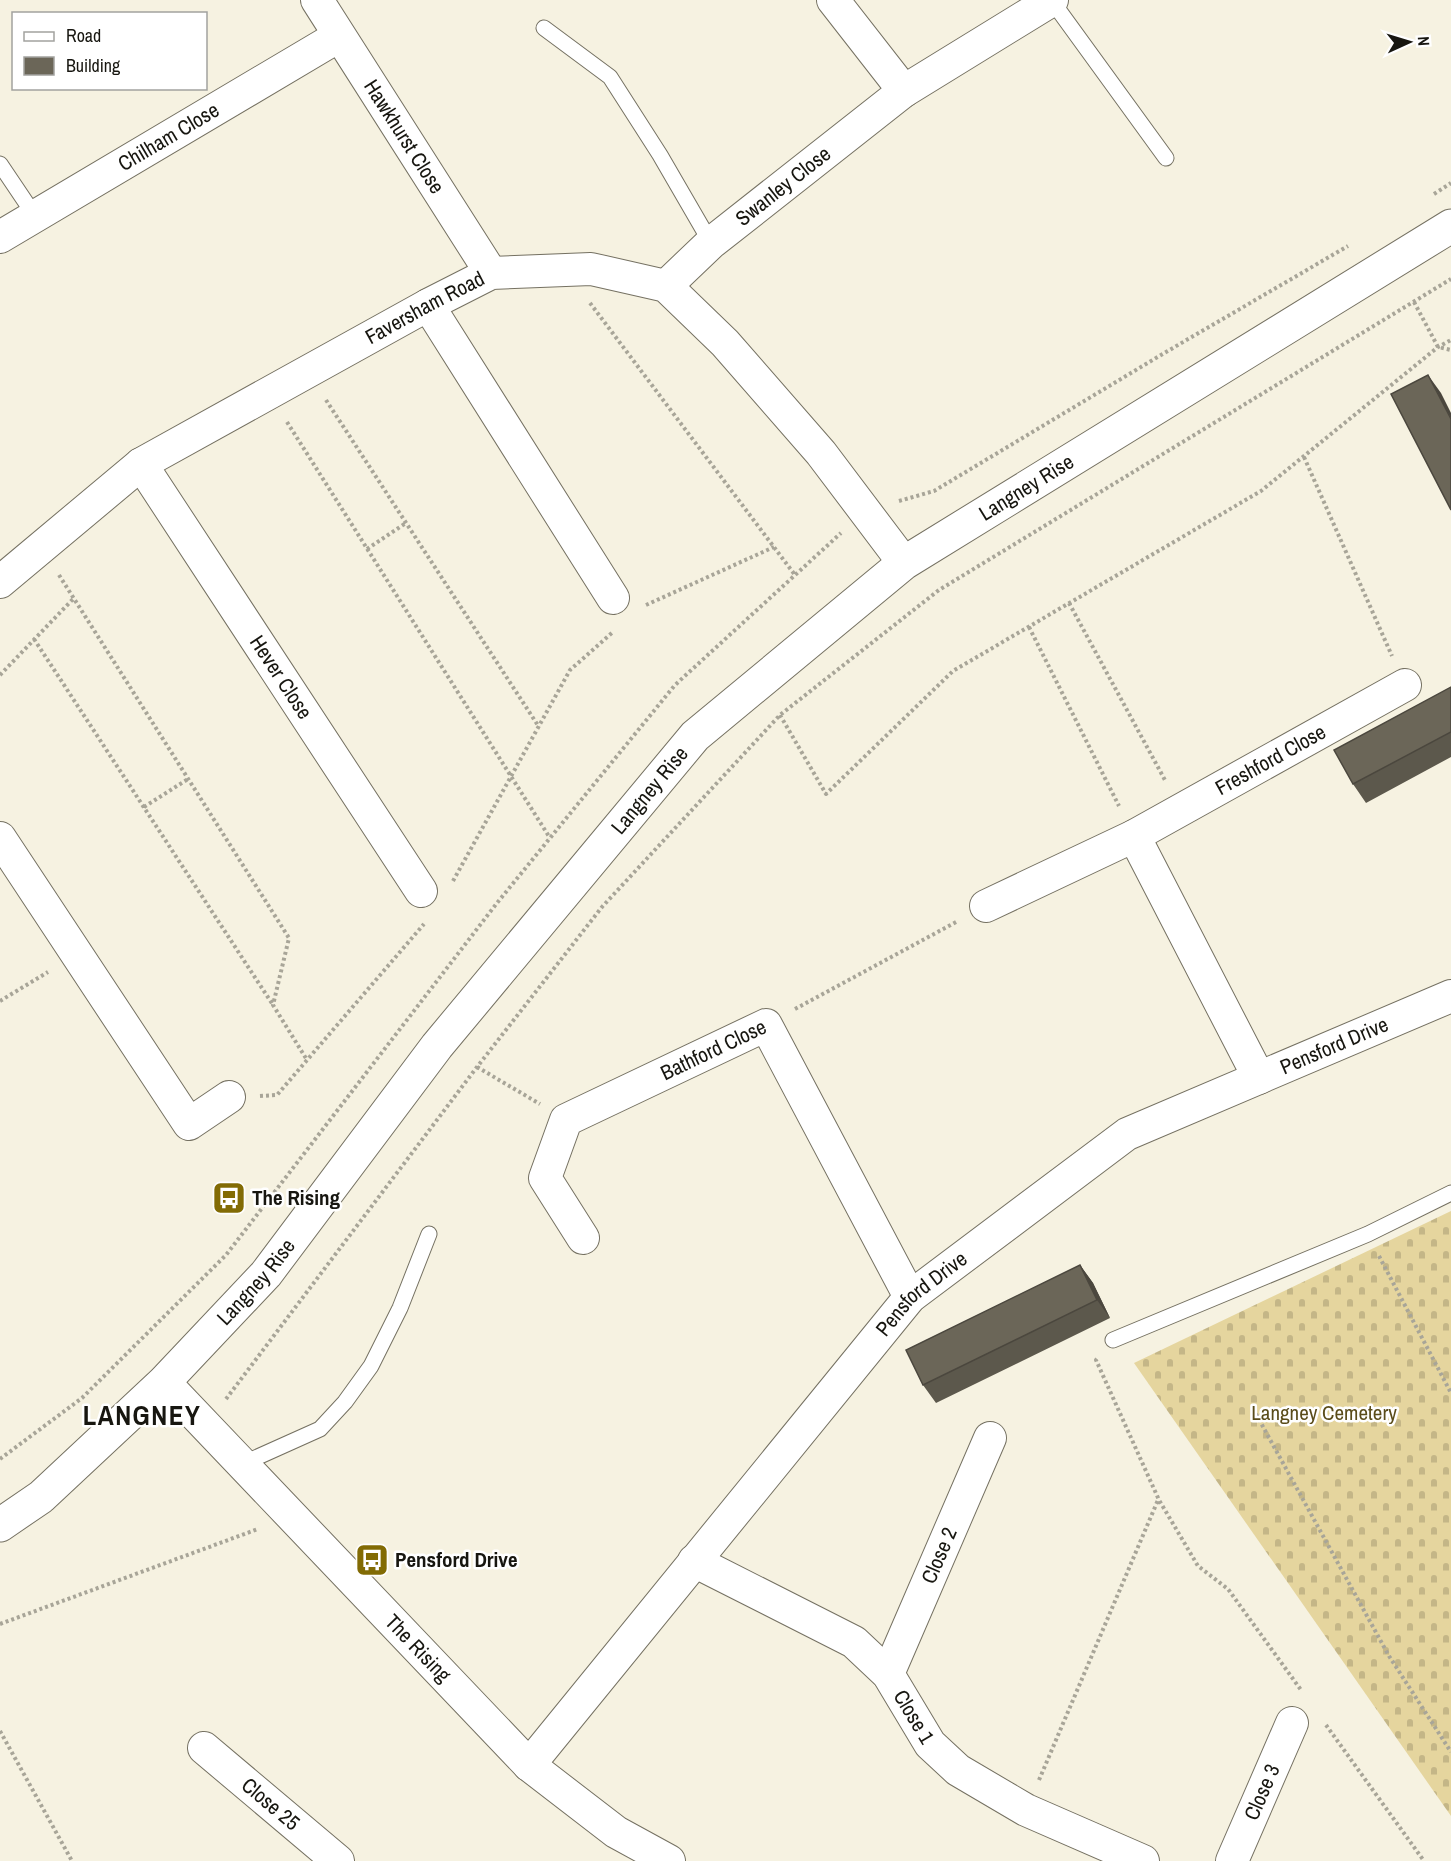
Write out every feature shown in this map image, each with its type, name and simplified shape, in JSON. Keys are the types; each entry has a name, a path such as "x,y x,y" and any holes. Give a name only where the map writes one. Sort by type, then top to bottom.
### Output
{"main road":[{"name":"Langney Rise","path":"0,1525 41,1497 164,1382 266,1274 437,1047 695,735 904,563 1451,226"}],"street":[{"name":"Hawkhurst Close","path":"317,0 491,273"},
{"path":"833,0 904,91"},
{"name":"Swanley Close","path":"666,286 711,243 904,91 1052,0"},
{"name":"Chilham Close","path":"0,237 339,36"},
{"name":"Faversham Road","path":"5,567 40,546 141,464 428,305 491,273 591,269 666,286"},
{"path":"666,286 725,343 813,444 904,563"},
{"path":"428,305 625,610"},
{"name":"Hever Close","path":"141,464 436,889"},
{"name":"Freshford Close","path":"986,906 1134,836 1405,685"},
{"path":"1134,836 1259,1078"},
{"path":"0,838 189,1124 229,1097"},
{"name":"Pensford Drive","path":"529,1766 910,1296 1127,1134 1451,996"},
{"name":"Bathford Close","path":"566,1120 766,1025 910,1296"},
{"path":"566,1120 545,1178 584,1238"},
{"name":"The Rising","path":"164,1382 529,1766 616,1832 669,1861"},
{"name":"Close 2","path":"888,1674 990,1438"},
{"name":"Close 1","path":"694,1561 854,1642 888,1674 930,1744 958,1770 1026,1810 1143,1861"},
{"name":"Close 3","path":"1232,1861 1292,1724"},
{"name":"Close 25","path":"204,1748 338,1861"}],"lane":[{"path":"1052,0 1166,158"},
{"path":"544,28 610,77 660,155 711,243"},
{"path":"0,164 35,216"},
{"path":"1113,1340 1368,1234 1451,1193"},
{"path":"243,1464 320,1429 345,1402 370,1366 400,1308 429,1234"}],"path":[{"path":"565,270 795,575"},
{"path":"206,1425 477,1067 602,907 780,715 939,590 1451,279"},
{"path":"1414,302 1438,347 1451,350"},
{"path":"780,715 791,730 826,794 953,671 1261,491 1438,347 1451,340"},
{"path":"308,372 539,728"},
{"path":"268,393 550,838"},
{"path":"1304,457 1405,685"},
{"path":"367,549 406,523"},
{"path":"40,546 289,938 273,1005"},
{"path":"436,889 511,777 570,670 625,610 774,547"},
{"path":"0,675 74,598"},
{"path":"1070,603 1181,809"},
{"path":"1029,627 1134,836"},
{"path":"34,639 307,1060"},
{"path":"144,807 188,779"},
{"path":"766,1025 986,906"},
{"path":"229,1097 277,1095 424,924"},
{"path":"0,1001 76,954"},
{"path":"477,1067 566,1120"},
{"path":"1368,1234 1451,1394"},
{"path":"1113,1340 1096,1360 1159,1500 1198,1566 1228,1589 1305,1696"},
{"path":"1256,1414 1389,1656 1451,1752"},
{"path":"1026,1810 1159,1500"},
{"path":"0,1624 293,1517"},
{"path":"1326,1725 1424,1861"},
{"path":"0,1731 72,1861"}],"green space":[{"name":"Langney Cemetery","path":"1451,1211 1451,1816 1134,1363"}],"building":[{"path":"1428,375 1451,419 1451,510 1391,394"},
{"path":"1451,687 1451,732 1353,784 1334,750"},
{"path":"1080,1265 1097,1300 923,1385 906,1350"}],"place":[{"name":"The Rising","path":"229,1198"},
{"name":"Pensford Drive","path":"372,1560"}],"district":[{"name":"LANGNEY","path":"142,1416"}]}
